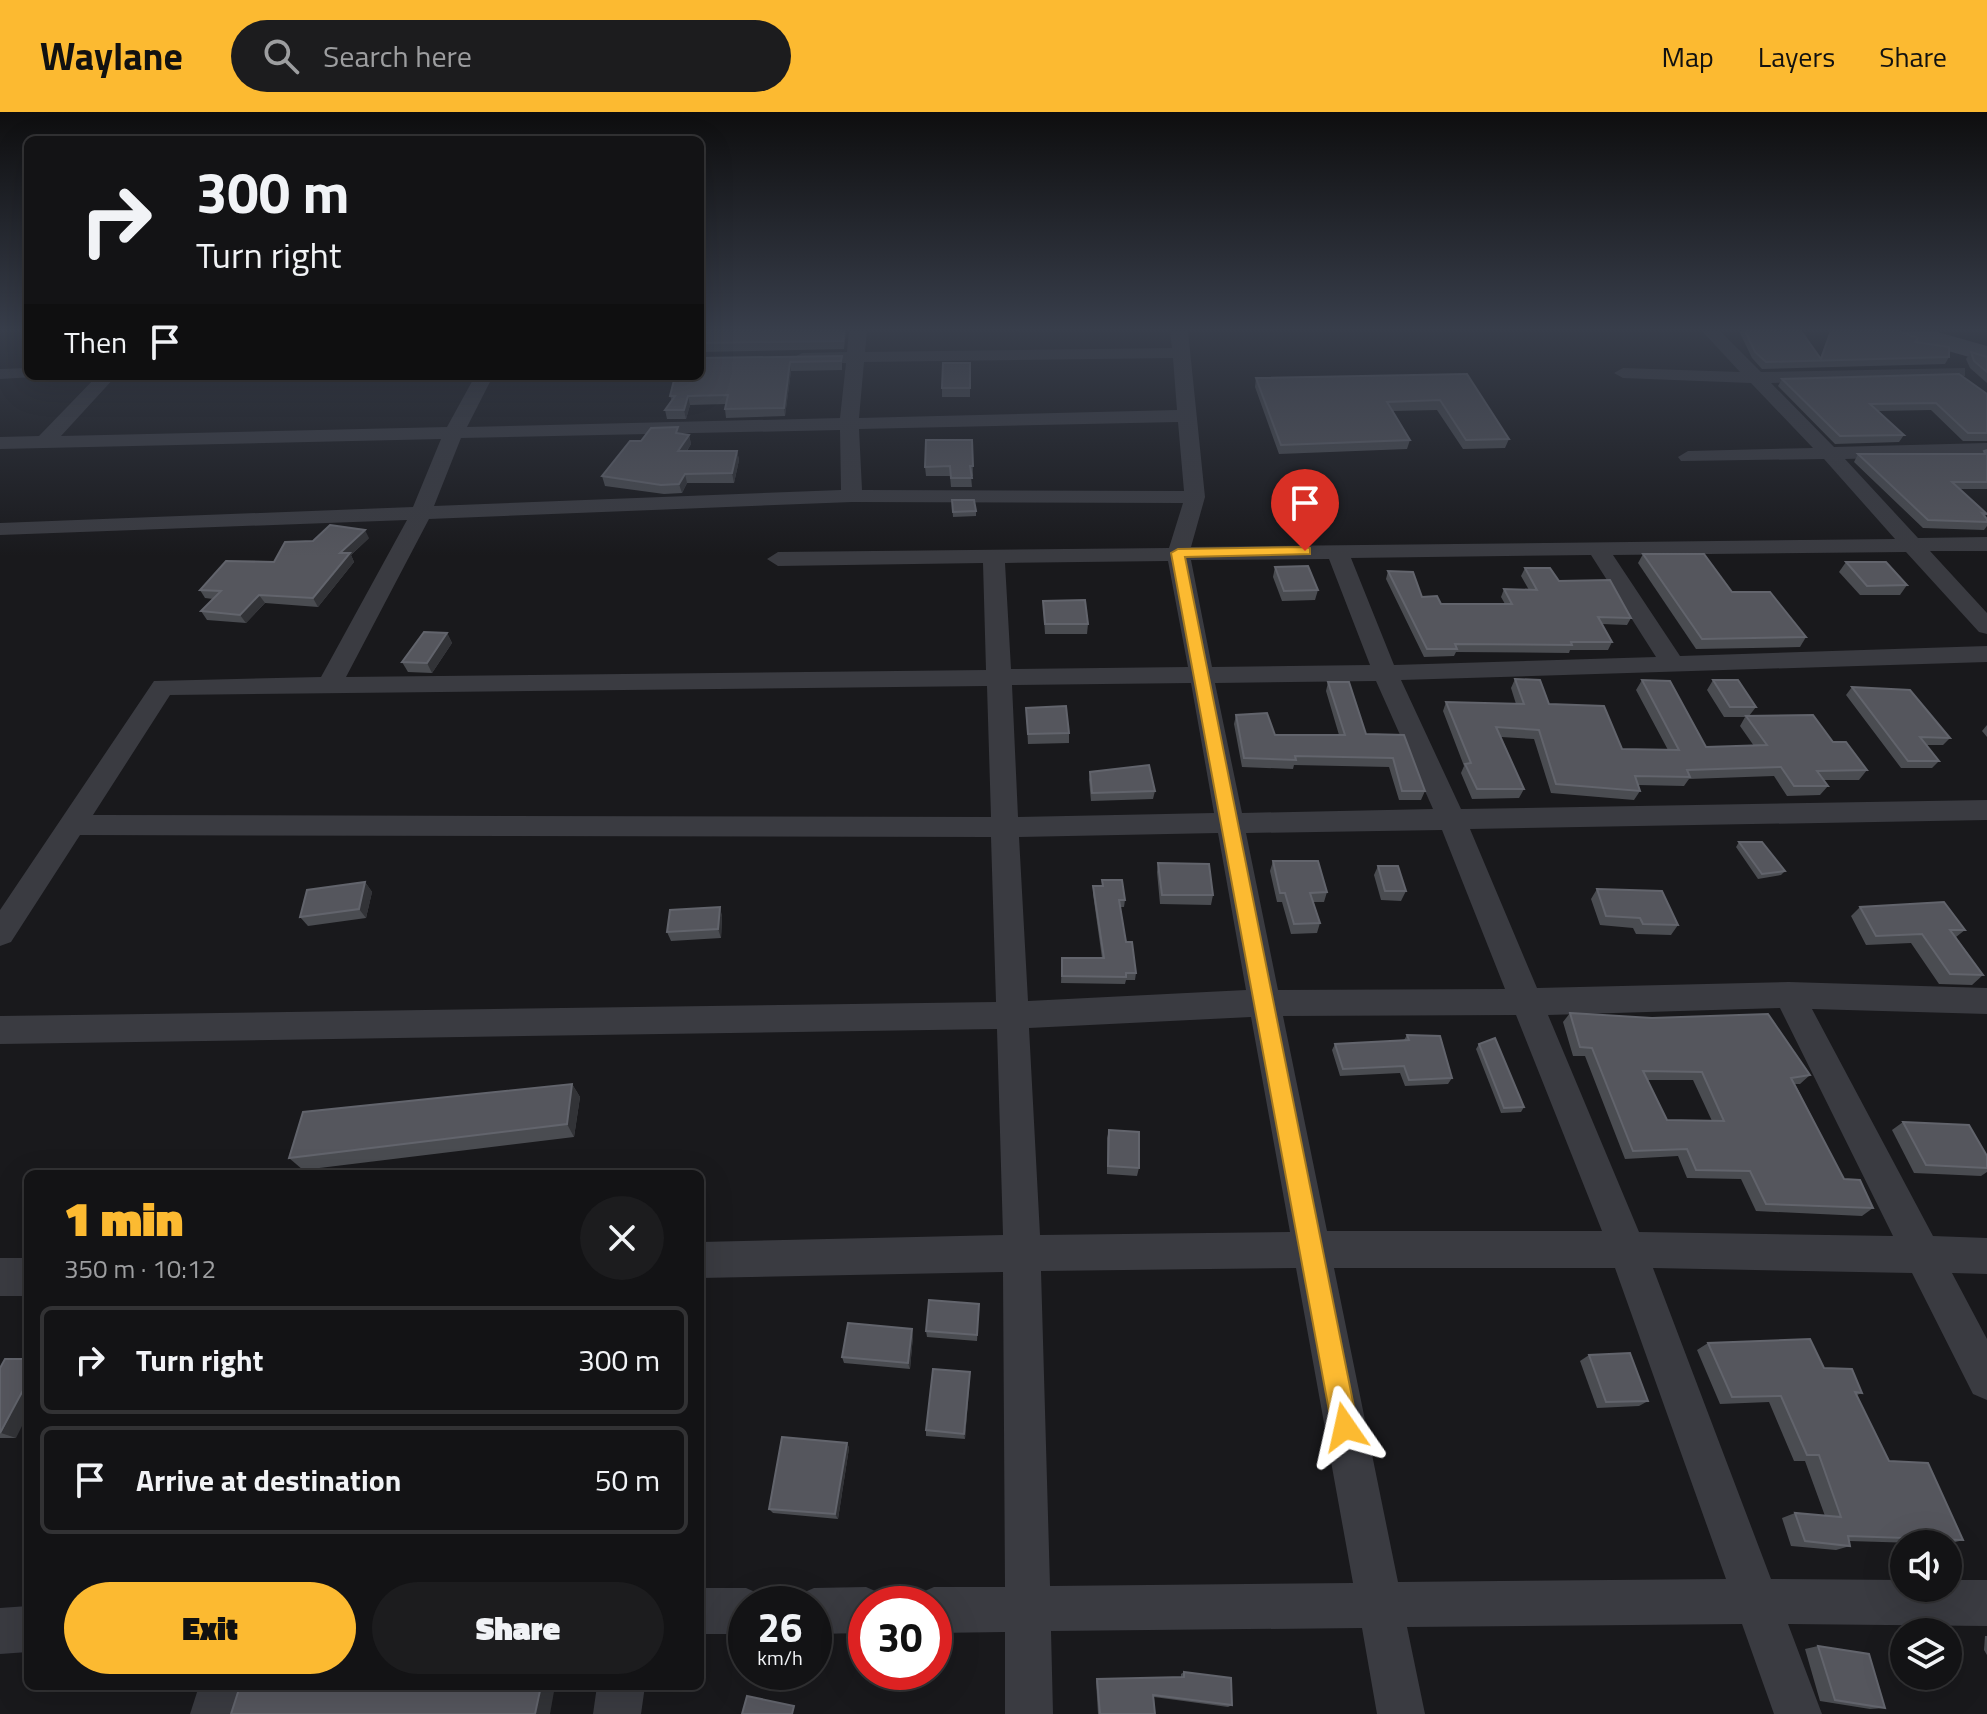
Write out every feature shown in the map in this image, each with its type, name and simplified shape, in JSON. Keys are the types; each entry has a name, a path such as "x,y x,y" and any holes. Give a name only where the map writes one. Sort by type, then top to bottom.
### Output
{"street":[{"path":"44,442 79,406"},
{"path":"329,685 420,515 468,406"},
{"path":"851,406 852,496"},
{"path":"1184,406 1195,497 1178,553 1401,1714"},
{"path":"1784,406 1987,627"},
{"path":"0,443 1185,416"},
{"path":"1688,457 1987,449"},
{"path":"0,529 852,496 1195,497"},
{"path":"778,559 1987,544"},
{"path":"1597,547 1672,662"},
{"path":"1337,551 1385,673 1452,820 1627,1248 1798,1714"},
{"path":"994,556 1022,1252 1029,1714"},
{"path":"0,934 163,687 1385,673 1987,654"},
{"path":"70,825 1005,827 1987,810"},
{"path":"1789,995 1987,1380"},
{"path":"0,1030 1013,1015 1262,1003 1526,1002 1789,995 1987,1001"},
{"path":"704,1260 1311,1248 1627,1248 1987,1256"},
{"path":"0,1277 24,1277"},
{"path":"952,1610 1755,1601 1987,1603"},
{"path":"704,1611 728,1611"},
{"path":"0,1631 24,1629"},
{"path":"214,1714 222,1690"},
{"path":"617,1714 620,1690"}],"building":[{"path":"668,406 685,406 684,410 665,410"},
{"path":"726,406 784,406 784,408 725,409"},
{"path":"1266,406 1389,406 1410,440 1281,445"},
{"path":"1444,406 1488,406 1509,439 1466,440"},
{"path":"1809,406 1872,406 1904,435 1840,436"},
{"path":"1939,406 1987,406 1987,433 1968,433"},
{"path":"678,427 676,433 689,435 678,451 737,451 732,473 685,474 679,484 661,485 602,476 630,441 641,441 651,428"},
{"path":"926,440 972,440 972,478 951,478 950,466 925,467"},
{"path":"1987,450 1987,482 1952,482 1987,514 1982,513 1987,522 1928,520 1858,454 1986,454 1984,451"},
{"path":"952,500 974,500 976,511 953,512"},
{"path":"330,525 365,530 340,553 350,553 313,598 259,595 240,615 201,611 221,591 200,590 226,561 274,562 285,542 313,541"},
{"path":"1643,554 1704,554 1732,592 1770,592 1806,637 1702,639"},
{"path":"1846,562 1886,562 1907,585 1867,586"},
{"path":"1308,566 1318,590 1284,591 1275,567"},
{"path":"1525,568 1550,568 1559,581 1610,580 1631,618 1598,617 1612,642 1571,642 1572,645 1455,644 1457,649 1427,649 1388,571 1413,572 1422,597 1437,596 1441,604 1512,604 1504,589 1537,590"},
{"path":"1085,600 1088,624 1045,624 1043,601"},
{"path":"424,632 447,633 427,663 402,662"},
{"path":"1515,679 1540,680 1549,704 1604,706 1622,749 1679,750 1642,680 1670,681 1706,747 1767,745 1746,716 1813,715 1833,742 1846,742 1867,770 1817,771 1828,786 1794,786 1781,767 1687,770 1690,777 1635,776 1640,791 1556,784 1539,730 1496,727 1524,789 1477,789 1465,764 1471,763 1446,702 1524,704"},
{"path":"1713,680 1738,680 1756,707 1730,707"},
{"path":"1328,682 1349,682 1366,734 1404,735 1425,791 1402,791 1393,758 1244,758 1236,715 1267,713 1275,735 1345,735"},
{"path":"1852,687 1910,690 1950,738 1920,737 1939,761 1908,761"},
{"path":"1066,706 1069,733 1028,734 1026,708"},
{"path":"1149,765 1155,791 1092,793 1090,772"},
{"path":"1739,842 1762,842 1785,871 1762,874"},
{"path":"1273,861 1318,861 1327,892 1310,893 1320,923 1294,924 1285,893 1280,893"},
{"path":"1158,863 1209,864 1213,895 1162,895"},
{"path":"1378,866 1398,866 1406,891 1385,891"},
{"path":"1102,880 1122,880 1125,900 1119,900 1126,942 1132,942 1136,973 1126,973 1126,977 1062,976 1062,958 1104,958 1093,886 1103,886"},
{"path":"365,882 359,909 300,917 307,890"},
{"path":"1597,889 1662,891 1678,925 1643,924 1640,918 1606,916"},
{"path":"1944,902 1965,930 1950,930 1983,975 1950,974 1922,934 1876,936 1860,907"},
{"path":"720,907 718,929 667,932 670,910"},
{"path":"1570,1013 1652,1018 1768,1014 1810,1075 1791,1078 1844,1179 1860,1180 1873,1208 1766,1204 1750,1171 1696,1170 1687,1149 1633,1151 1592,1048 1580,1047","holes":["1643,1071 1702,1072 1724,1121 1667,1120"]},
{"path":"1407,1035 1440,1036 1452,1078 1409,1080 1404,1066 1343,1069 1335,1044 1409,1040"},
{"path":"1495,1038 1524,1107 1504,1108 1479,1044"},
{"path":"572,1084 567,1124 289,1158 303,1112"},
{"path":"1903,1122 1969,1125 1987,1156 1987,1168 1926,1165"},
{"path":"1109,1130 1139,1132 1139,1168 1108,1166"},
{"path":"929,1300 979,1304 977,1335 926,1331"},
{"path":"848,1323 912,1329 908,1363 842,1357"},
{"path":"1810,1339 1824,1368 1852,1369 1862,1393 1855,1392 1889,1461 1928,1463 1958,1530 1890,1530 1890,1537 1848,1536 1850,1546 1805,1541 1795,1513 1841,1517 1819,1455 1807,1455 1781,1396 1732,1397 1708,1343"},
{"path":"1630,1353 1648,1401 1606,1402 1589,1355"},
{"path":"5,1359 24,1359 24,1388 0,1433 0,1368"},
{"path":"933,1369 970,1372 964,1434 926,1430"},
{"path":"782,1437 847,1443 835,1514 769,1509"},
{"path":"1818,1646 1869,1654 1885,1708 1835,1700"},
{"path":"1184,1672 1231,1678 1232,1705 1153,1695 1155,1714 1100,1714 1097,1679 1184,1677"},
{"path":"239,1690 540,1690 535,1714 231,1714"},
{"path":"747,1696 794,1706 792,1714 742,1714"}],"route":[{"path":"1305,551 1178,553 1345,1427"}]}
